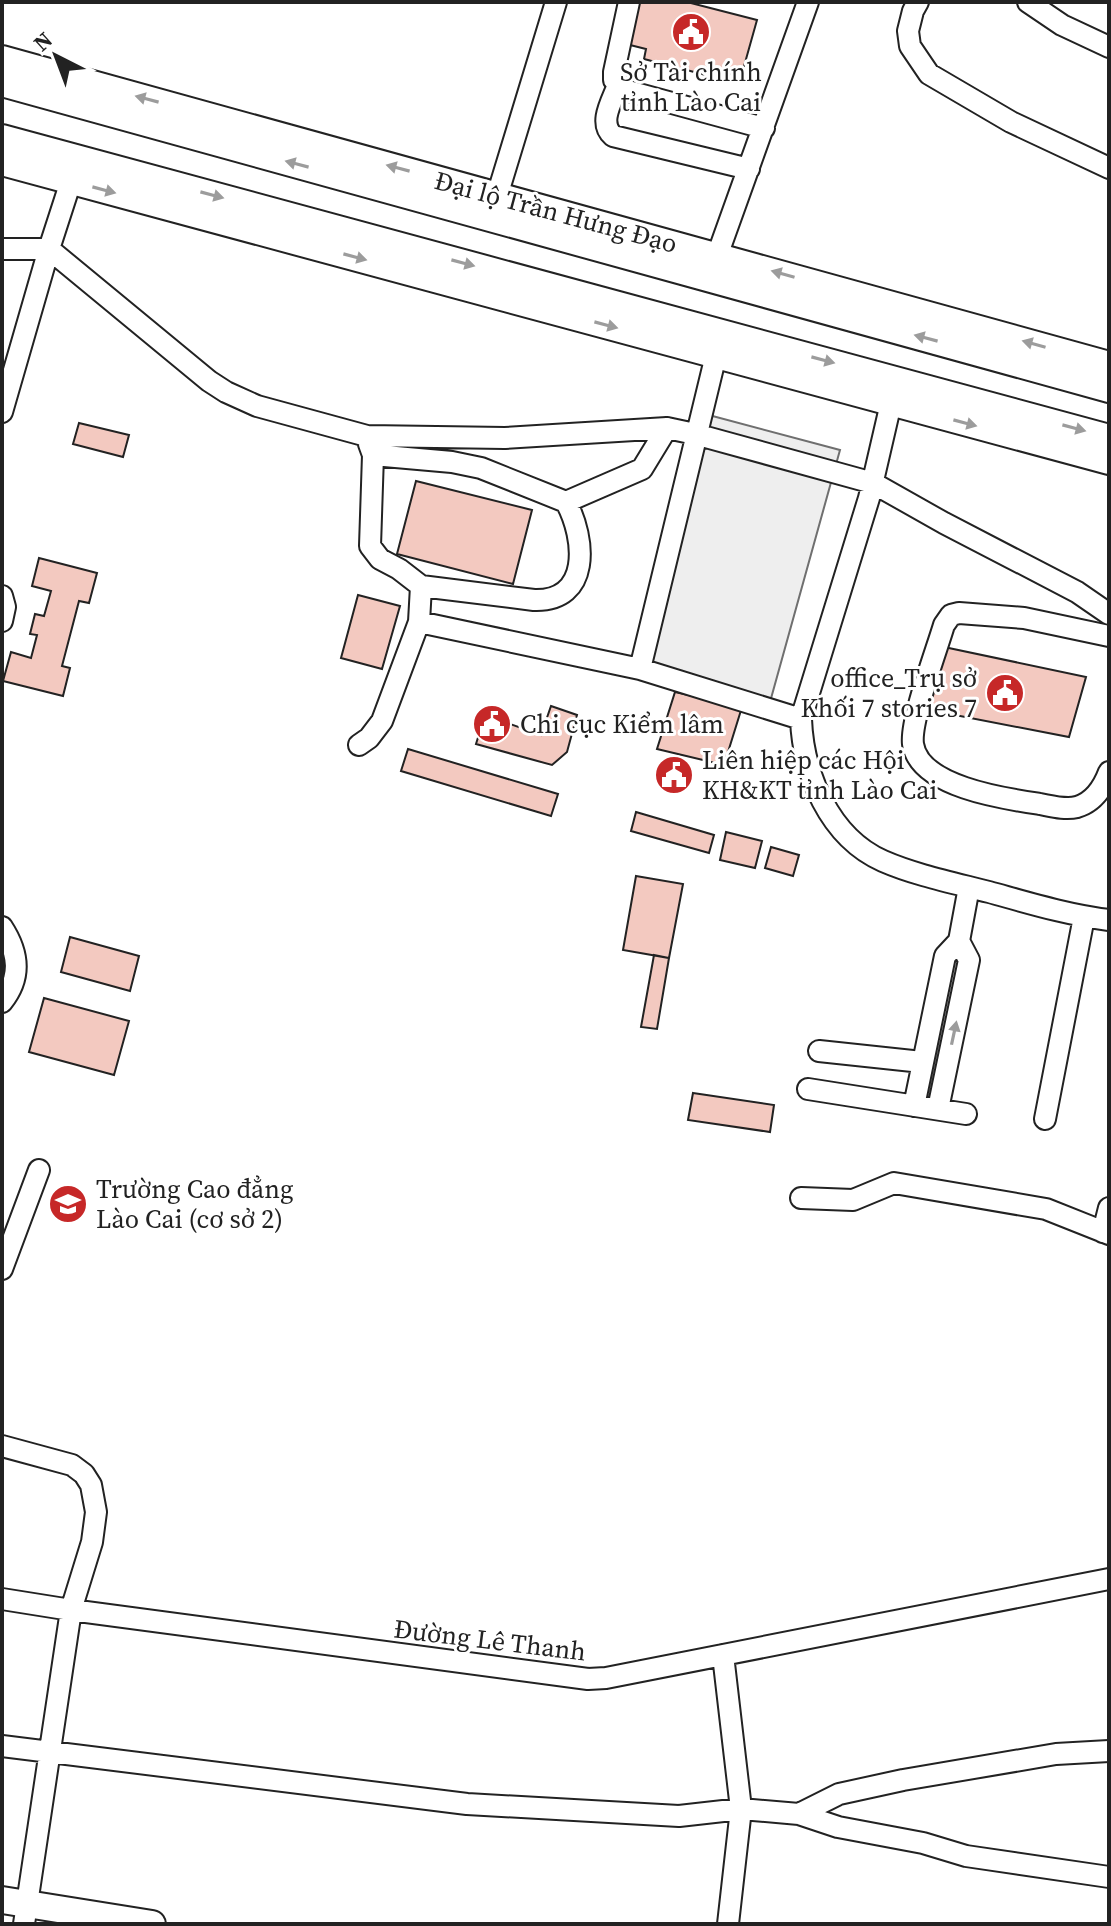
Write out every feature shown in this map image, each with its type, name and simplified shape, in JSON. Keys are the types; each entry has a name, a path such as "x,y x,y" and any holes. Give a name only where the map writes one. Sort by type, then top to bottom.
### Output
{"main road":[{"name":"Đại lộ Trần Hưng Đạo","path":"2,59 1109,365"},
{"name":"Đại lộ Trần Hưng Đạo","path":"2,83 1109,389"},
{"path":"2,138 1109,438"},
{"path":"2,162 1109,461"},
{"path":"18,1909 152,1924"}],"street":[{"path":"497,196 556,2"},
{"path":"629,2 614,72 618,85 630,93 764,128"},
{"path":"717,256 808,2"},
{"path":"918,2 908,31 910,46 929,74 1011,122 1109,168"},
{"path":"1028,2 1062,25 1109,47"},
{"path":"618,85 605,122 613,136 749,169"},
{"path":"2,412 71,181"},
{"path":"2,249 49,249 109,301 226,392 257,406 370,445 481,468 566,502 575,518 579,538 577,574 571,587 550,601 421,586 380,559 370,546 370,445"},
{"path":"640,669 716,355"},
{"path":"891,403 873,483 801,719 808,771 825,805 850,839 883,861 969,887 1084,917 1109,920"},
{"path":"370,445 667,428 695,434 873,483 1077,592 1109,614"},
{"path":"566,502 642,469 667,428"},
{"path":"359,745 382,721 419,622 421,586"},
{"path":"2,596 5,607 2,621"},
{"path":"1109,636 1024,618 951,615 944,625 913,727 913,746 919,760 930,770 997,798 1078,807 1099,793 1109,772"},
{"path":"419,622 640,669 801,719"},
{"path":"914,1106 945,956 959,941 969,887"},
{"path":"1045,1119 1084,917"},
{"path":"2,927 10,939 18,968 10,993 2,1002"},
{"path":"938,1109 969,960 959,941"},
{"path":"819,1051 922,1062"},
{"path":"808,1089 966,1114"},
{"path":"2,1269 39,1170"},
{"path":"801,1198 853,1200 894,1183 1046,1209 1106,1233 1109,1208"},
{"path":"2,1446 72,1465 84,1474 91,1485 96,1512 92,1542 71,1610 49,1754 18,1909"},
{"name":"Đường Lê Thanh","path":"2,1599 569,1679 606,1678 1109,1579"},
{"path":"723,1655 741,1809 728,1924"},
{"path":"2,1746 467,1804 679,1816 741,1809 799,1814 838,1827 923,1843 966,1856 1109,1877"},
{"path":"799,1814 839,1794 903,1780 1056,1754 1109,1751"}],"shaded area":[{"path":"705,414 840,450 770,702 643,680"}],"building":[{"name":"Sở Tài chính tỉnh Lào Cai","path":"637,2 687,2 757,20 741,77 727,73 725,80 644,59 646,49 626,44"},
{"path":"79,423 129,435 123,457 73,444"},
{"path":"416,481 532,510 513,584 397,554"},
{"path":"39,558 97,573 89,603 79,601 62,666 70,668 63,696 3,681 11,652 31,658 37,635 30,634 35,614 44,616 51,591 32,586"},
{"path":"358,595 400,606 382,669 341,658"},
{"name":"office_Trụ sở Khối 7 stories 7","path":"944,647 1086,677 1069,737 924,709"},
{"path":"675,692 742,707 724,765 657,749"},
{"path":"551,706 577,715 567,752 552,765 476,744 485,715 541,735"},
{"path":"408,749 558,794 551,816 401,771"},
{"path":"636,812 714,835 709,853 631,831"},
{"path":"726,832 762,841 755,868 720,860"},
{"path":"771,847 799,855 793,876 765,868"},
{"path":"636,876 683,884 669,958 623,950"},
{"path":"70,937 139,956 130,991 61,972"},
{"path":"654,955 669,958 657,1029 641,1027"},
{"path":"44,998 129,1021 114,1075 29,1052"},
{"path":"693,1093 774,1105 770,1132 688,1120"}],"place":[{"name":"Sở Tài chính tỉnh Lào Cai","path":"691,32"},
{"name":"office_Trụ sở Khối 7 stories 7","path":"1005,693"},
{"name":"Chi cục Kiểm lâm","path":"492,724"},
{"name":"Liên hiệp các Hội KH&KT tỉnh Lào Cai","path":"674,775"},
{"name":"Trường Cao đẳng Lào Cai (cơ sở 2)","path":"68,1204"}]}
